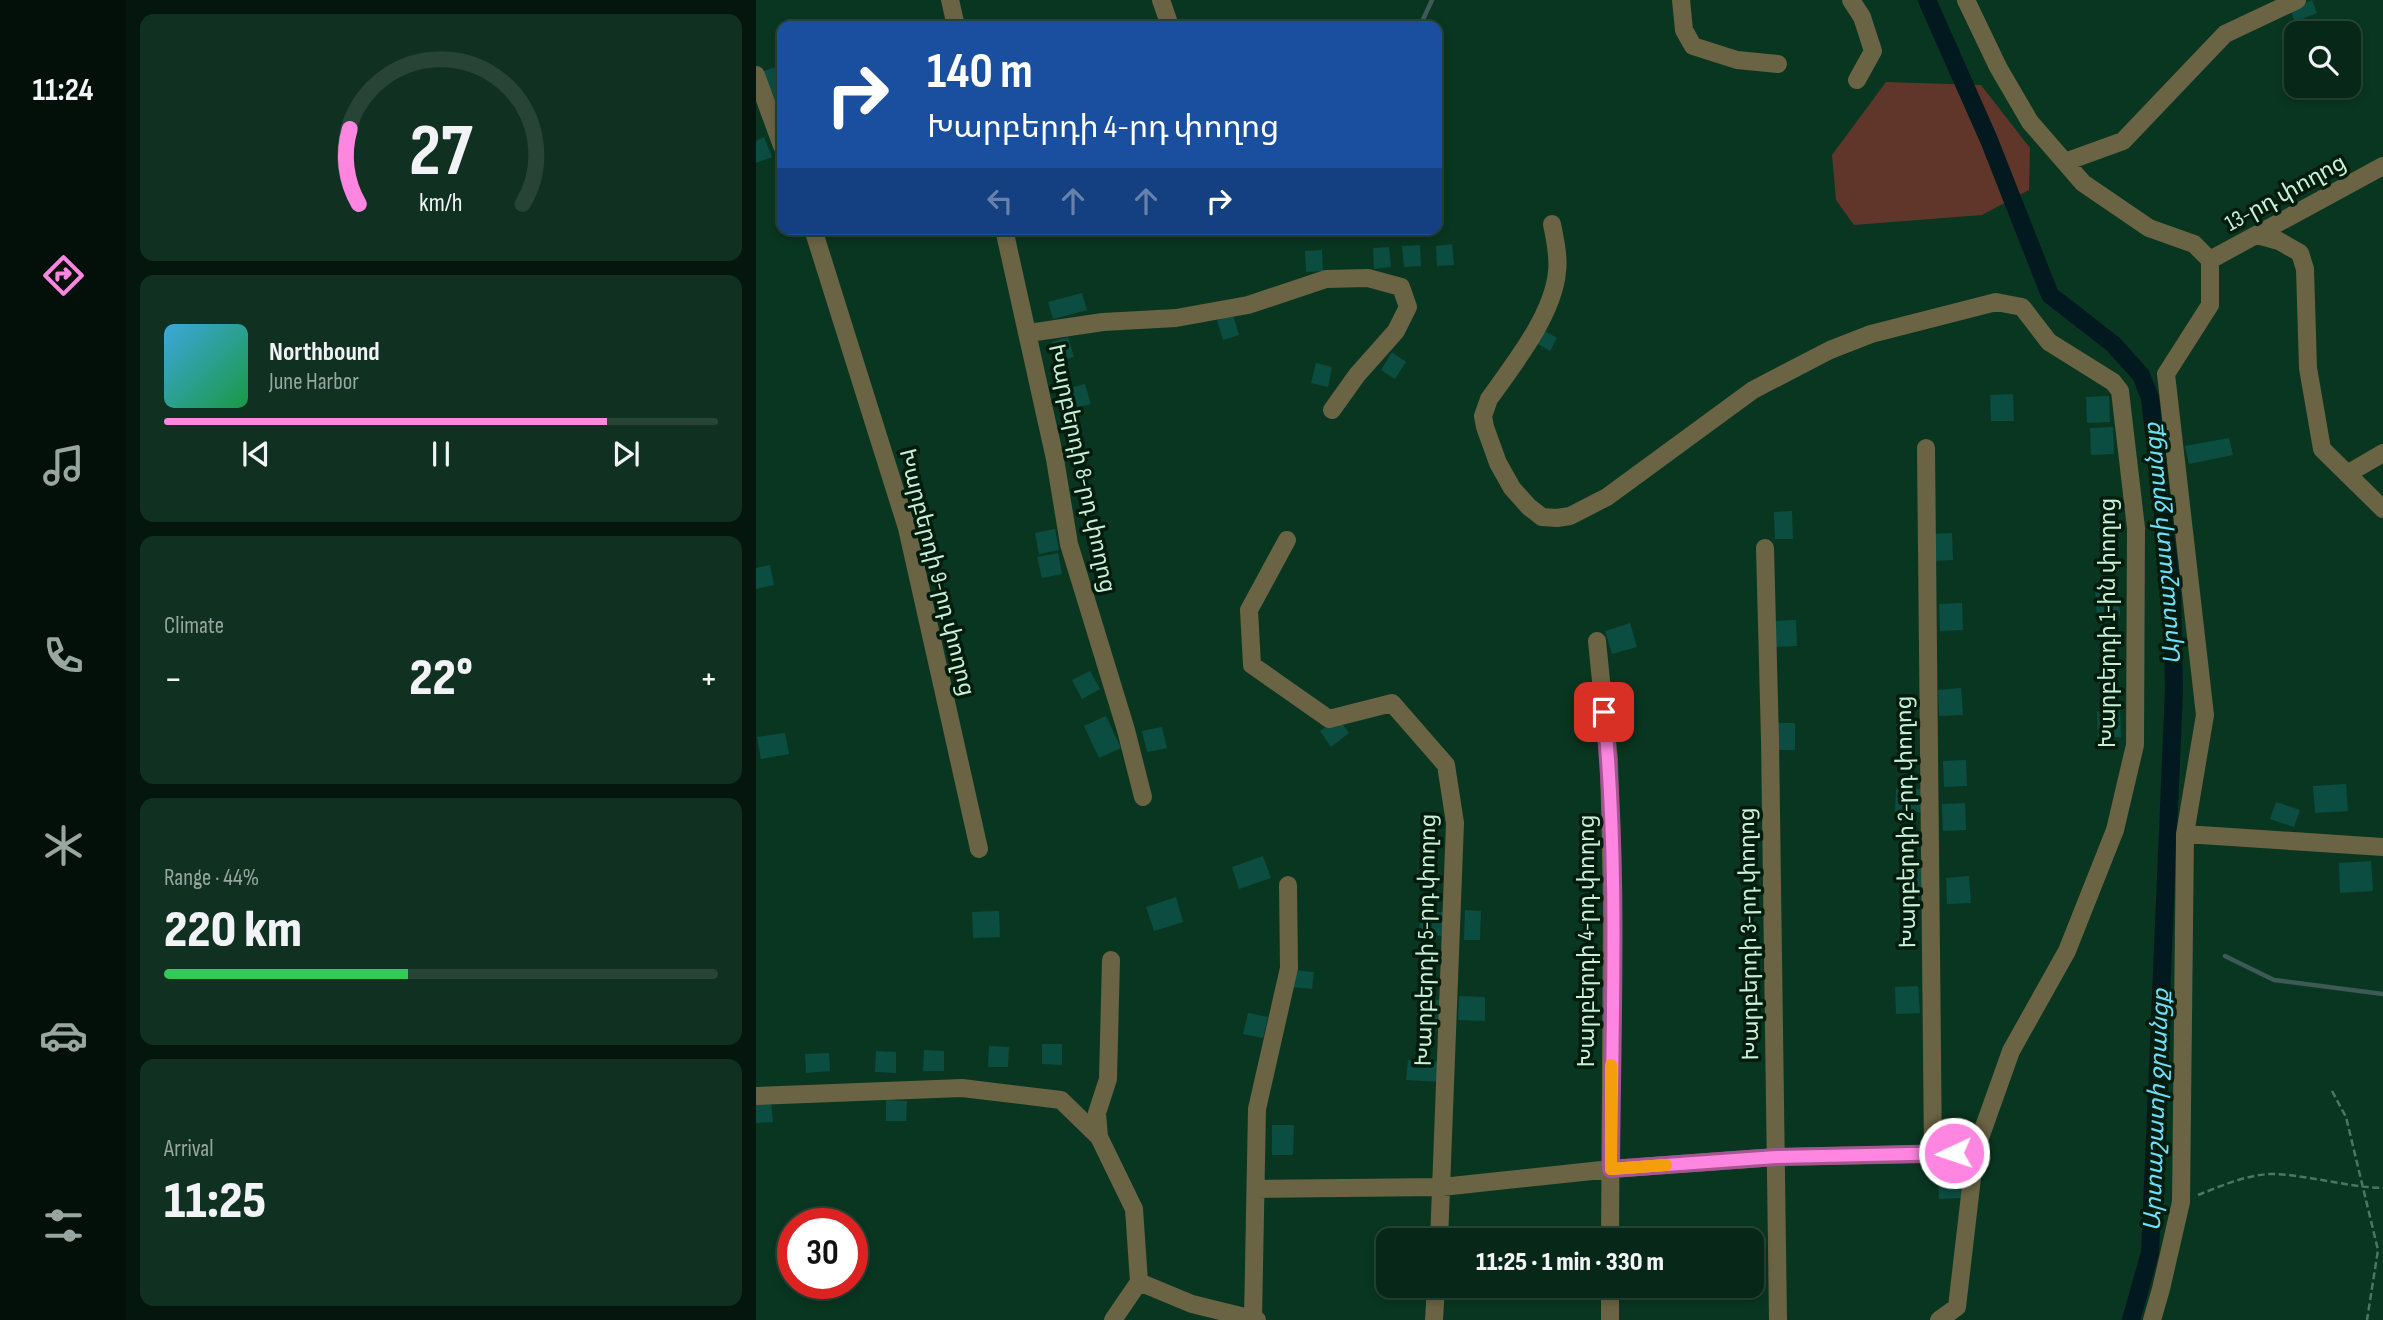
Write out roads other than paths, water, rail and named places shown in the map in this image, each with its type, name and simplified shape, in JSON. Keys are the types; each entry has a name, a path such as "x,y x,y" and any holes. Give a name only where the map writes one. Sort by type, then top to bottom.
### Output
{"street":[{"path":"950,0 955,21"},
{"path":"1161,0 1168,21"},
{"path":"1681,0 1684,30 1693,46 1737,60 1778,64"},
{"path":"1852,0 1862,17 1873,51 1857,80"},
{"path":"1966,0 1998,67 2030,122 2083,183 2149,228 2194,244 2210,260 2210,305 2166,374 2205,715 2185,834 2182,1202 2152,1320"},
{"path":"2065,162 2123,141 2225,34 2297,0"},
{"path":"756,75 777,132"},
{"name":"13-րդ փողոց","path":"2210,260 2383,166"},
{"name":"Խարբերդի 1-ին փողոց","path":"1552,224 1558,271 1550,304 1489,399 1483,416 1498,463 1512,488 1542,517 1549,519 1570,516 1607,496 1752,390 1811,359 1871,334 1999,302 2025,309 2049,342 2113,382 2120,391 2136,527 2135,745 2115,830 2067,951 2011,1051 1975,1152 1957,1307 1939,1320"},
{"name":"Խարբերդի 9-րդ փողոց","path":"815,235 907,528 979,849"},
{"name":"Խարբերդի 8-րդ փողոց","path":"1005,235 1055,459 1069,544 1126,730 1143,797"},
{"path":"2257,235 2279,241 2300,253 2305,269 2308,368 2322,449 2383,509"},
{"path":"1029,333 1103,322 1176,318 1248,305 1326,279 1368,278 1401,287 1408,307 1396,331 1357,375 1332,410"},
{"name":"Խարբերդի 2-րդ փողոց","path":"1926,447 1933,1154"},
{"path":"2347,474 2383,453"},
{"name":"Խարբերդի 5-րդ փողոց","path":"1287,540 1249,610 1252,665 1329,719 1392,703 1446,765 1455,823 1440,1228"},
{"name":"Խարբերդի 3-րդ փողոց","path":"1765,548 1778,1320"},
{"name":"Խարբերդի 4-րդ փողոց","path":"1597,641 1609,760 1610,1228"},
{"path":"2185,834 2383,847"},
{"path":"1139,1282 1192,1304 1255,1319 1257,1109 1289,968 1288,885"},
{"path":"1099,1137 1097,1113 1108,1079 1111,960"},
{"path":"756,1096 962,1088 1061,1100 1099,1137 1134,1209 1139,1282 1113,1320"},
{"path":"1256,1189 1442,1187 1611,1169 1776,1157 1975,1152"},
{"path":"1434,1320 1435,1298"},
{"path":"1610,1298 1610,1320"}],"waterway":[{"path":"1422,21 1432,0"},
{"name":"Արտաշատի ջրանցք","path":"1927,0 1989,140 2050,295 2113,344 2141,375 2150,398 2172,594 2174,690 2150,1253 2131,1320"},
{"path":"2225,956 2274,980 2383,994"}]}
